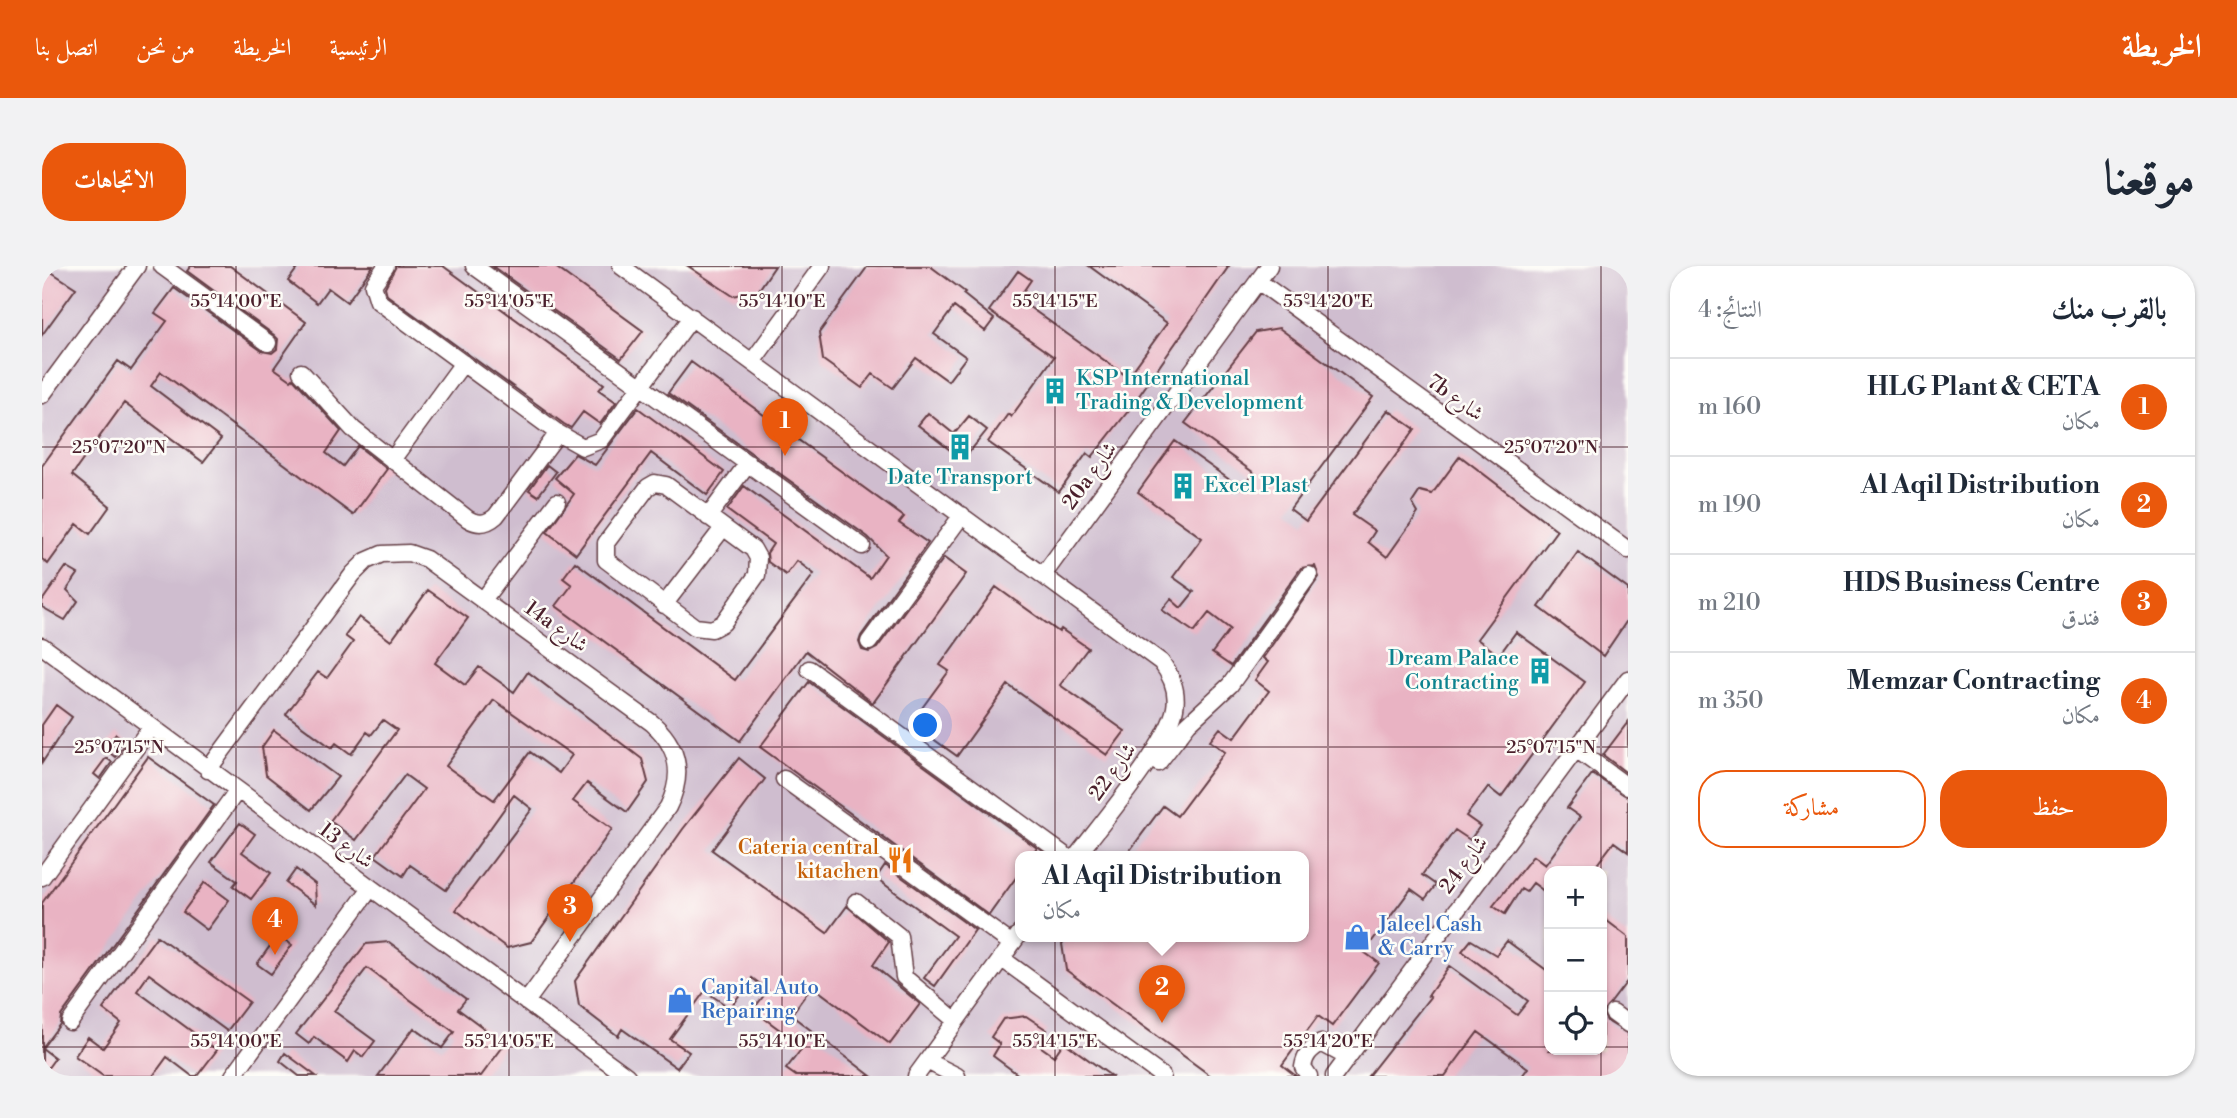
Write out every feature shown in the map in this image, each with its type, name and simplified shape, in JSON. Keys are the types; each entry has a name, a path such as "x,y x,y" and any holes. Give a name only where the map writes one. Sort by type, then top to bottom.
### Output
{"street":[{"path":"42,395 137,266"},
{"path":"162,266 268,342"},
{"path":"386,266 373,285 375,298 578,446 597,443 692,317"},
{"path":"474,266 862,545"},
{"path":"621,266 1044,575"},
{"path":"752,362 822,266"},
{"name":"20a شارع","path":"1044,575 1269,266"},
{"name":"7b شارع","path":"1258,281 1628,550"},
{"path":"393,460 463,363"},
{"path":"301,372 318,386 345,421 468,519 482,523 496,516 558,433"},
{"path":"708,517 748,463"},
{"path":"655,483 666,485 723,528 753,549 759,564 757,575 723,623 712,629 700,629 664,605 608,563 604,555 606,543 648,487 655,483"},
{"path":"483,600 557,502"},
{"path":"869,642 962,515"},
{"path":"664,605 723,528"},
{"name":"14a شارع","path":"208,770 353,574 366,561 391,552 418,555 652,723 670,743 678,769 674,795 526,1002"},
{"name":"شارع 22","path":"1044,575 1155,655 1171,678 1175,708 1163,738 1080,851"},
{"path":"1143,766 1157,764 1188,724 1230,685 1309,575"},
{"name":"شارع 13","path":"42,646 370,890 627,1076"},
{"path":"809,669 1059,851"},
{"name":"شارع 24","path":"1334,1076 1628,679"},
{"path":"42,877 151,727"},
{"path":"1576,749 1628,787"},
{"path":"784,779 1015,938"},
{"path":"70,1022 237,791"},
{"path":"233,1076 370,890"},
{"path":"856,902 899,936 901,969 909,984 956,1021"},
{"path":"916,1076 1015,940"},
{"path":"1002,958 1162,1076"},
{"path":"1613,1013 1628,1024"},
{"path":"1309,1076 1303,1067 1304,1058 1310,1049 1321,1044 1348,1057"},
{"path":"927,1061 957,1076"}],"shaded area":[{"path":"42,266 1628,266 1628,1076 42,1076"}],"building":[{"path":"42,266 76,288 42,335"},
{"path":"191,266 230,266 306,322 274,368 291,380 293,378 341,431 326,453 343,466 358,446 387,469 353,515 161,372 151,386 221,439 203,462 124,403 72,475 110,506 90,534 77,524 48,564 42,559 42,466 118,361 131,370 167,321 155,313 174,288 262,351 272,353 277,349 278,339 274,335 187,271"},
{"path":"299,266 373,266 347,302 328,288 317,303 288,281"},
{"path":"396,266 443,266 604,384 599,390 616,402 600,424 583,412 571,428 564,424 387,295 385,287"},
{"path":"492,266 554,266 643,331 621,359"},
{"path":"688,266 775,266 758,291 733,296"},
{"path":"868,266 930,266 965,292 963,294 994,319 985,331 954,307 934,334 966,357 948,381 916,358 893,388 873,374 862,388 823,360 819,333"},
{"path":"1089,266 1229,266 1129,410 1092,457 1087,453 1059,492 988,442 1008,414 1011,417 1054,357 989,311 1018,271 1031,280 1018,299 1128,377 1167,323"},
{"path":"1279,328 1373,397 1290,509 1306,521 1388,410 1415,429 1352,515 1375,531 1368,542 1387,557 1418,513 1412,503 1420,491 1432,494 1460,456 1557,530 1477,639 1499,655 1516,632 1585,682 1501,797 1488,787 1466,816 1480,826 1470,840 1455,830 1422,875 1436,885 1425,899 1411,889 1364,952 1379,963 1332,1026 1318,1016 1282,1065 1296,1076 1211,1076 1066,970 1062,944 1309,942 1309,851 1129,851 1163,806 1177,816 1225,752 1210,741 1220,728 1234,738 1269,691 1255,680 1268,662 1263,658 1319,577 1315,566 1301,568 1231,666 1212,653 1230,629 1209,613 1194,632 1162,610 1171,599 1181,608 1194,592 1173,577 1202,538 1138,492 1175,441 1241,488 1254,473 1185,423 1256,332"},
{"path":"691,362 904,517 899,523 928,543 861,636 859,642 862,650 869,652 877,648 944,558 966,574 873,703 806,651 740,741 556,606 572,585 563,578 575,562 735,680 814,574 797,561 786,575 768,562 767,553 773,544 727,510 744,486 870,578 886,555 868,537 668,393"},
{"path":"638,408 724,472 707,495 651,453 576,554 547,532 574,494 555,478 575,454 595,465"},
{"name":"Date Transport","path":"928,413 954,434 969,416 987,430 963,460 918,425"},
{"path":"547,465 556,472 538,496 529,490"},
{"path":"1578,552 1628,589 1628,619 1603,656 1539,607"},
{"path":"66,567 78,574 67,590 78,601 65,620 42,607 42,601"},
{"path":"996,587 1059,632 1061,629 1088,648 1060,685 1125,731 1107,755 1008,685 957,756 911,723 949,671 940,665"},
{"path":"428,590 468,618 435,663 465,685 479,667 514,692 528,672 642,759 648,782 627,812 587,783 573,801 612,829 531,942 507,948 456,910 532,809 514,795 446,890 410,865 403,876 375,856 424,789 405,775 356,840 330,821 397,730 383,720 371,735 367,732 351,754 336,743 332,748 286,714 318,672 327,678 353,642 345,636 359,617 391,641","holes":["494,700 572,755 559,773 530,752 494,800 446,766"]},
{"path":"809,682 1037,848 1035,851 1015,851 1015,879 989,915 760,747"},
{"path":"56,705 72,717 42,763 42,725"},
{"path":"1628,722 1628,774 1603,755"},
{"path":"274,730 338,777 311,810 266,775 262,747"},
{"path":"116,734 127,742 115,757 104,748"},
{"path":"148,757 214,805 61,1016 60,1024 42,1048 42,903"},
{"path":"106,758 112,762 100,779 94,774"},
{"path":"739,758 765,779 712,850 827,933 847,906 889,942 873,965 920,1004 890,1044 812,986 791,1015 871,1076 796,1076 786,1069 803,1047 753,1010 768,990 752,978 730,1008 705,991 670,1039 689,1052 677,1068 622,1029 618,1036 579,1006 575,981 683,829"},
{"path":"1592,774 1628,797 1628,852 1614,842 1596,866 1544,866 1544,891 1533,883 1526,892 1521,889 1505,914 1493,906 1533,856 1545,865 1580,817 1567,808"},
{"path":"240,823 255,834 242,852 271,873 251,899 233,886 237,881 211,862"},
{"path":"885,865 975,930 935,986 924,978 955,936 876,878"},
{"path":"296,869 315,884 316,905 286,883"},
{"path":"205,882 229,900 207,930 183,912"},
{"path":"1607,921 1628,937 1628,980 1607,1008"},
{"path":"278,935 292,945 271,974 257,964"},
{"path":"157,936 249,1002 227,1031 149,974 137,991 217,1050 197,1076 192,1076 167,1057 153,1076 103,1076 75,1056 88,1037 103,1048 121,1023 103,1009"},
{"path":"1471,940 1496,955 1507,941 1544,968 1544,1055 1607,1055 1607,1021 1628,1034 1628,1076 1522,1076 1528,1068 1478,1032 1445,1076 1368,1076 1430,997 1428,996 1449,966 1517,1015 1528,1001 1462,951"},
{"path":"389,942 466,999 458,1009 505,1044 481,1076 378,1076 414,1028 442,1048 454,1032 367,968 334,1011 375,1041 363,1057 355,1051 348,1062 314,1037 309,1044 296,1034 366,944"},
{"path":"1026,1016 1047,1030 1037,1044 1054,1056 1064,1042 1111,1076 1020,1076 993,1056 1000,1044 991,1037 1003,1019"},
{"path":"42,1048 55,1058 42,1076"},
{"path":"285,1053 316,1076 299,1076 280,1061"}],"place":[{"name":"KSP International Trading & Development","path":"1055,391"},
{"name":"Date Transport","path":"960,447"},
{"name":"HLG Plant & CETA","path":"785,456"},
{"name":"Excel Plast","path":"1183,486"},
{"name":"Dream Palace Contracting","path":"1540,671"},
{"name":"Cateria central kitachen","path":"900,860"},
{"name":"Jaleel Cash & Carry","path":"1357,937"},
{"name":"HDS Business Centre","path":"570,942"},
{"name":"Memzar Contracting","path":"275,955"},
{"name":"Capital Auto Repairing","path":"680,1000"},
{"name":"Al Aqil Distribution","path":"1162,1023"}]}
